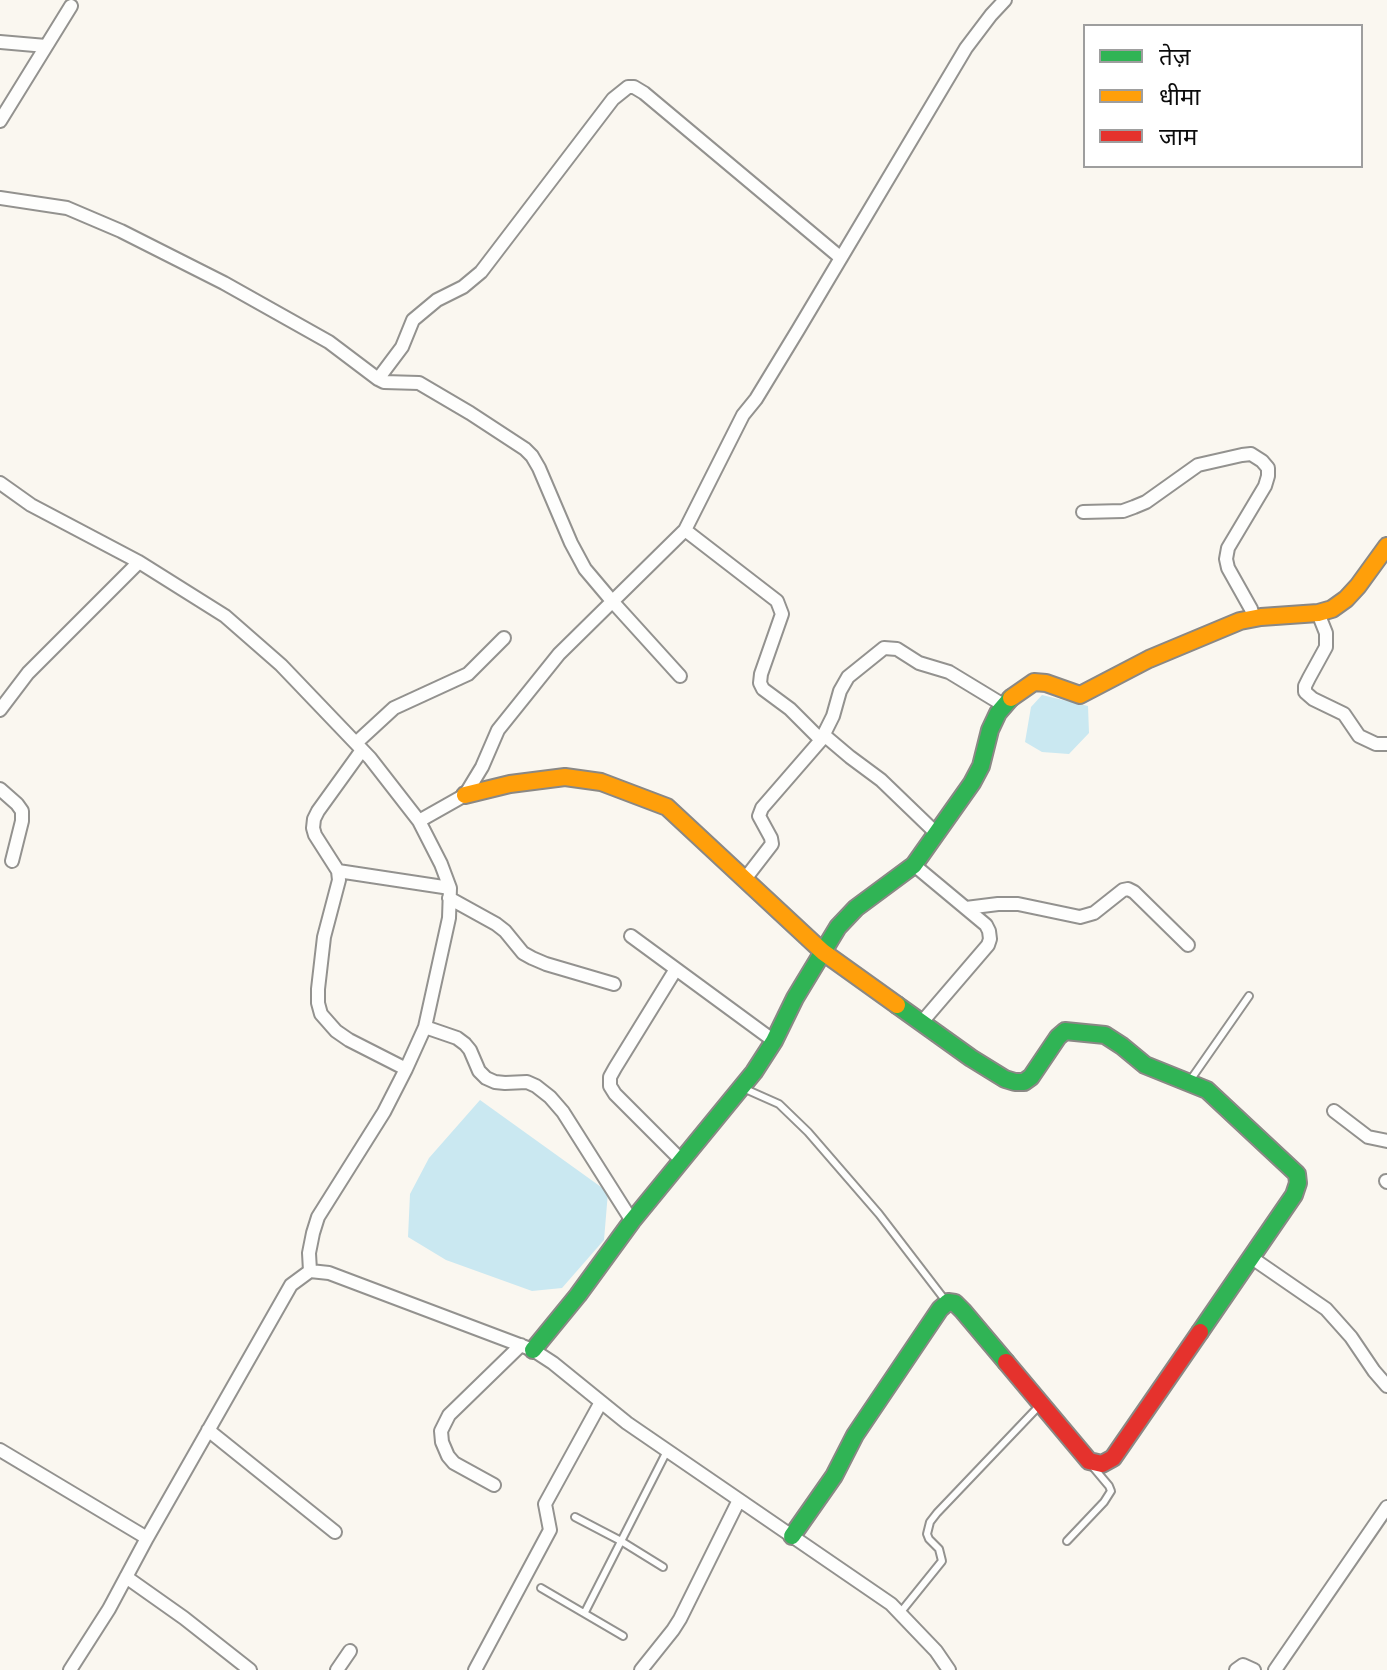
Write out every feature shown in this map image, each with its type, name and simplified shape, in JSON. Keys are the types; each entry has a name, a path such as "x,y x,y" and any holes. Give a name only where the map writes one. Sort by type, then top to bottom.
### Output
{"street":[{"path":"465,795 509,714 559,654 685,530 743,415 763,388 966,48 1005,0"},
{"path":"0,121 71,6"},
{"path":"0,42 46,46"},
{"path":"378,379 402,347 413,320 437,300 463,287 481,272 613,99 628,87 644,93 841,258"},
{"path":"0,198 67,208 121,231 224,283 329,342 378,379 384,382 419,383 525,449 539,468 579,559 612,601 680,676"},
{"path":"1083,512 1123,511 1146,502 1189,469 1231,456 1251,454 1268,468 1268,476 1228,548 1226,559 1252,614"},
{"path":"0,483 31,505 139,562 225,616 281,665 359,747 419,821 441,864 450,893 449,918 425,1027 384,1112 318,1217 309,1253 310,1271"},
{"path":"685,530 777,601 782,614 761,674 763,689 822,738 881,780 936,833"},
{"path":"494,1485 454,1463 448,1456 442,1442 443,1424 578,1295 632,1221 743,1088 774,1041 795,998 838,927 856,908 914,865 972,783 981,766 990,730 998,713 1011,698 1034,682 1080,695 1149,659 1252,614 1318,613 1332,609 1346,599 1387,546"},
{"path":"0,710 28,673 139,562"},
{"path":"1318,613 1326,633 1326,647 1305,686 1305,692 1344,714 1359,736 1376,744 1387,744"},
{"path":"406,1069 343,1036 321,1014 318,989 324,937 337,890 338,871 315,835 314,819 359,747 394,708 468,674 504,638"},
{"path":"745,879 772,844 759,816 762,808 822,738 848,677 884,648 897,649 919,663 949,672 1005,706"},
{"path":"419,821 465,795 565,777 601,782 667,807 823,952 1005,1079 1024,1082 1031,1077 1065,1031 1105,1035 1145,1065 1207,1090 1297,1174 1294,1195 1113,1458 1102,1464 1089,1461 963,1311 955,1303 948,1302 940,1309 855,1435 834,1476 792,1536"},
{"path":"0,789 22,811 12,861"},
{"path":"914,865 986,925 990,939 922,1022"},
{"path":"338,871 450,893 505,931 523,953 532,958 614,984"},
{"path":"966,908 1018,904 1080,917 1094,913 1128,889 1188,945"},
{"path":"631,936 774,1041"},
{"path":"676,969 615,1068 610,1077 610,1086 682,1161"},
{"path":"425,1027 465,1044 486,1078 505,1083 527,1082 550,1097 563,1112 632,1221"},
{"path":"1334,1111 1368,1137 1387,1141"},
{"path":"1252,1258 1326,1309 1387,1386"},
{"path":"70,1670 109,1609 291,1285 310,1271 329,1273 527,1347 553,1363 627,1423 891,1604 936,1651 949,1670"},
{"path":"475,1670 550,1530 545,1504 601,1402"},
{"path":"208,1430 335,1532"},
{"path":"0,1450 147,1538"},
{"path":"641,1670 680,1619 739,1500"},
{"path":"1275,1670 1387,1507"},
{"path":"126,1577 250,1670"},
{"path":"337,1670 350,1651"},
{"path":"1236,1670 1243,1665 1254,1670"}],"lane":[{"path":"1189,1082 1249,996"},
{"path":"743,1088 779,1104 808,1132 879,1214 948,1302"},
{"path":"900,1613 942,1561 939,1549 927,1534 930,1522 1041,1404"},
{"path":"585,1612 667,1451"},
{"path":"1067,1541 1111,1491 1089,1461"},
{"path":"575,1517 663,1567"},
{"path":"541,1588 623,1636"}],"water":[{"path":"1042,695 1088,706 1089,733 1069,754 1042,752 1025,742 1031,707"},
{"path":"480,1100 608,1192 604,1240 562,1288 532,1291 446,1260 408,1237 410,1194 429,1158"}],"traffic: fast":[{"path":"533,1350 632,1221 754,1072 838,927 856,908 914,865 972,783 981,766 990,730 998,713 1011,698"},
{"path":"897,1005 971,1058 1015,1082 1024,1082 1031,1077 1065,1031 1105,1035 1145,1065 1207,1090 1297,1174 1294,1195 1200,1332"},
{"path":"792,1536 834,1476 855,1435 940,1309 948,1302 955,1303 963,1311 1006,1362"}],"traffic: slow":[{"path":"1011,698 1034,682 1080,695 1149,659 1240,621 1332,609 1358,586 1387,546"},
{"path":"465,795 510,784 565,777 601,782 667,807 823,952 897,1005"}],"traffic: jam":[{"path":"1006,1362 1089,1461 1102,1464 1113,1458 1200,1332"}]}
